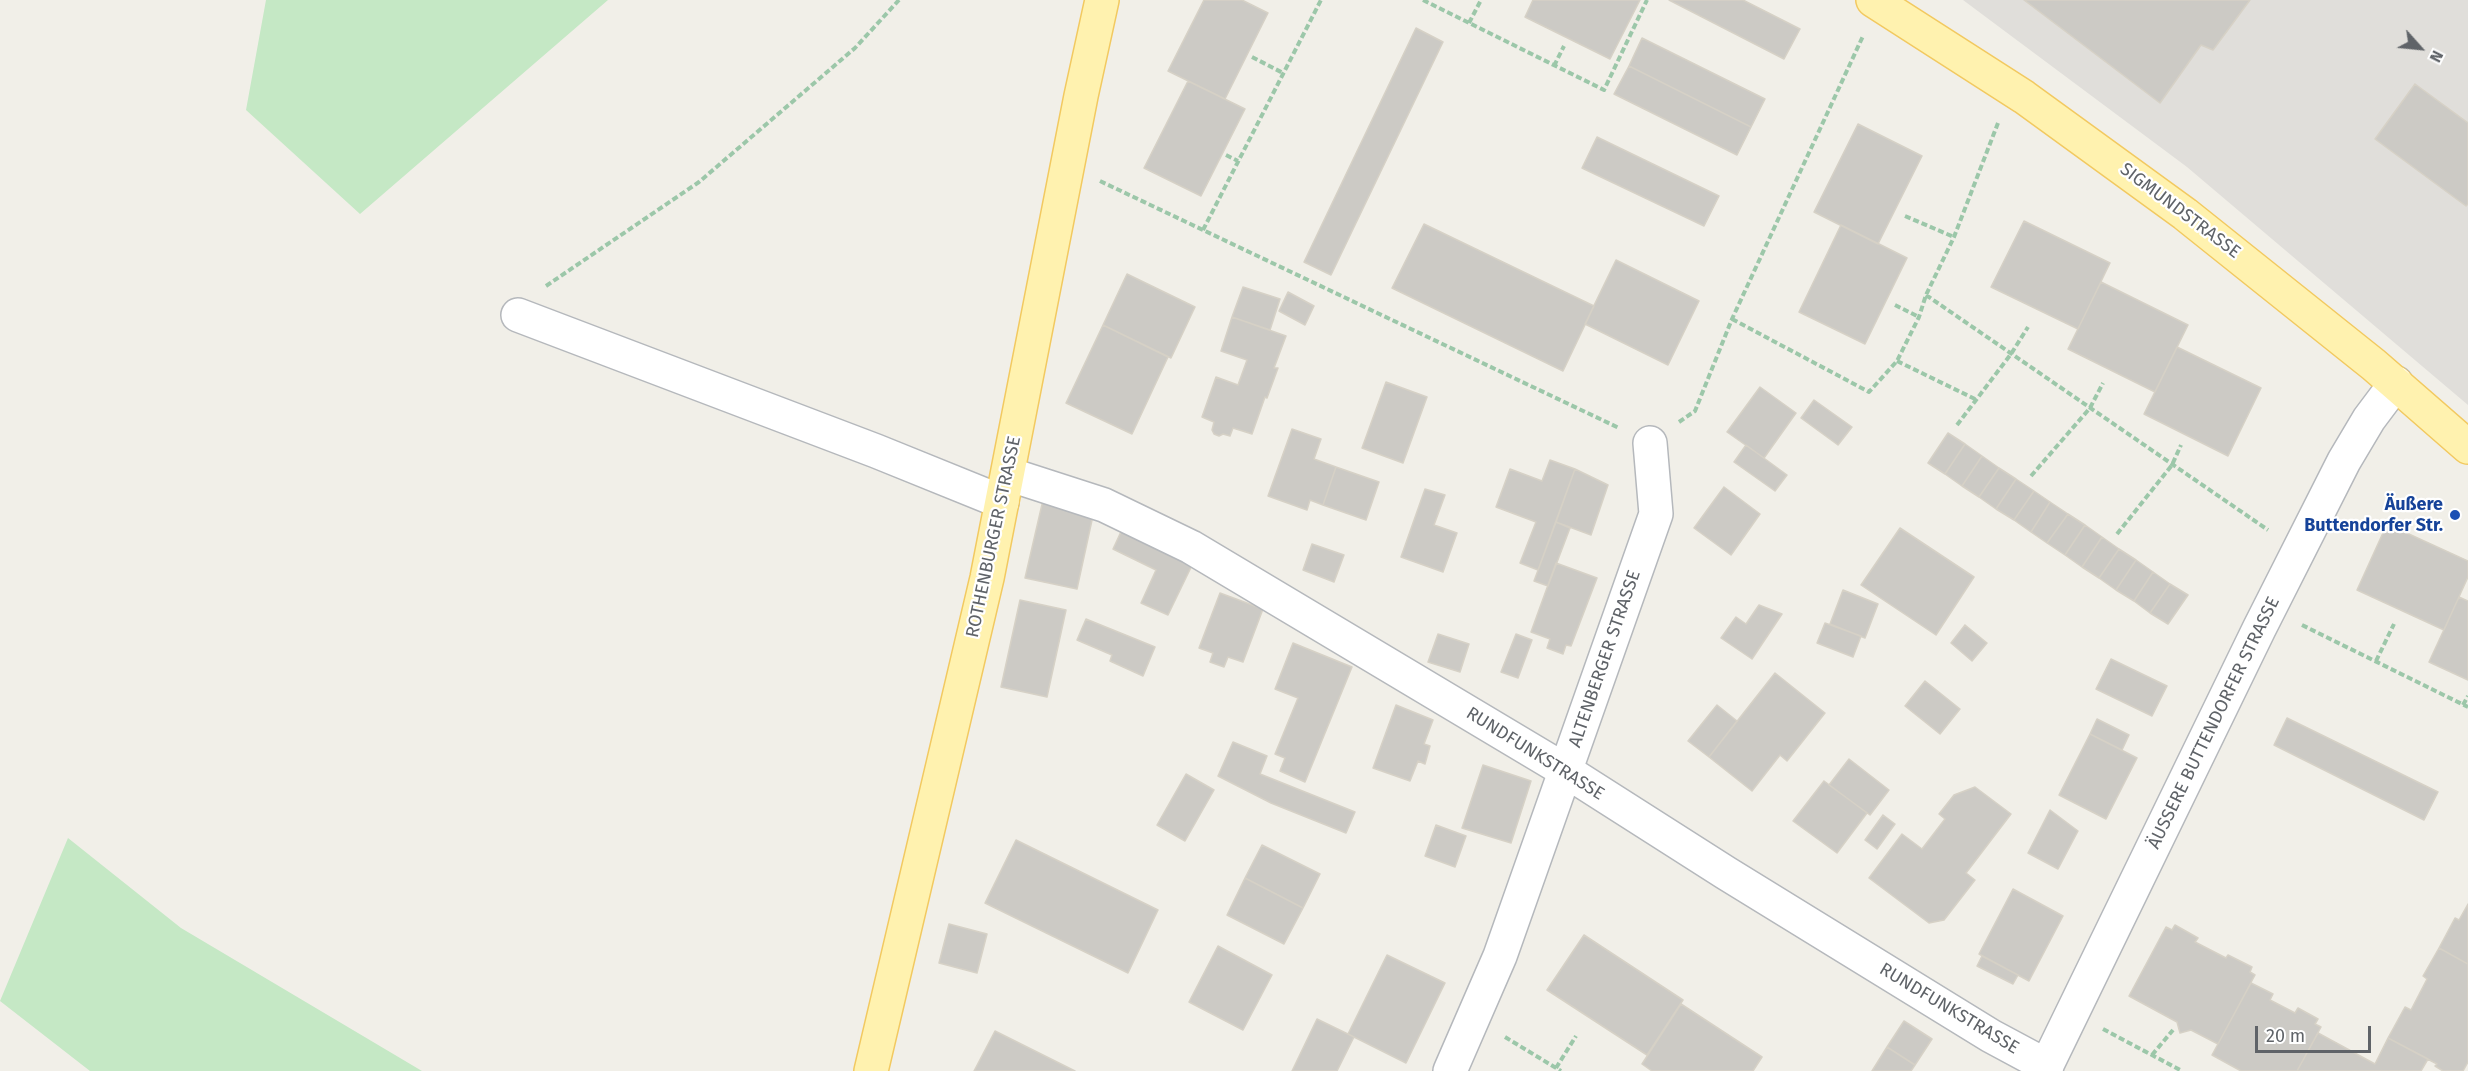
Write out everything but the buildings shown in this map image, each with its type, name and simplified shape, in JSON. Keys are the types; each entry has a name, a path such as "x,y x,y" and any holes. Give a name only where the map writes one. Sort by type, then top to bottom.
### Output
{"main road":[{"name":"ROTHENBURGER STRASSE","path":"871,1071 941,779 1005,488 1067,165 1102,0"},
{"name":"SIGMUNDSTRASSE","path":"1875,1 2024,97 2185,214 2396,383 2468,447"}],"street":[{"name":"RUNDFUNKSTRASSE","path":"518,315 876,451 1005,488 1104,505 1191,547 1566,771 1718,868 2046,1069"},
{"name":"ÄUSSERE BUTTENDORFER STRASSE","path":"2046,1069 2298,550 2344,460 2369,418 2396,383"},
{"name":"ALTENBERGER STRASSE","path":"1450,1071 1500,956 1656,514 1650,443"}],"path":[{"path":"518,315 528,299 699,182 855,48 898,0"},
{"path":"1203,230 1321,0"},
{"path":"1423,0 1604,90 1647,0"},
{"path":"1469,24 1481,0"},
{"path":"1067,165 1650,443 1695,411 1732,319 1875,1"},
{"path":"1554,66 1564,46"},
{"path":"1252,57 1284,73"},
{"path":"1732,319 1869,392 1897,361 1919,317 1926,295 1954,237 1998,123 2024,97"},
{"path":"1226,155 1238,161"},
{"path":"1905,216 1954,237"},
{"path":"1926,295 2298,550"},
{"path":"1895,305 1919,317"},
{"path":"1957,425 2011,354 2028,327"},
{"path":"1897,361 1976,399"},
{"path":"2031,476 2090,408 2103,383"},
{"path":"2116,534 2172,465 2181,445"},
{"path":"2269,609 2466,706 2468,696"},
{"path":"2376,661 2394,624"},
{"path":"2073,1013 2182,1071"},
{"path":"1473,1018 1558,1070 1576,1036"},
{"path":"2152,1055 2173,1030"}],"shaded area":[{"path":"1963,0 2468,0 2468,405 2187,167"}],"green space":[{"path":"266,0 608,0 360,214 246,110"},
{"path":"68,838 181,928 422,1071 90,1071 0,1001"}],"place":[{"name":"Äußere Buttendorfer Str.","path":"2455,515"}]}
